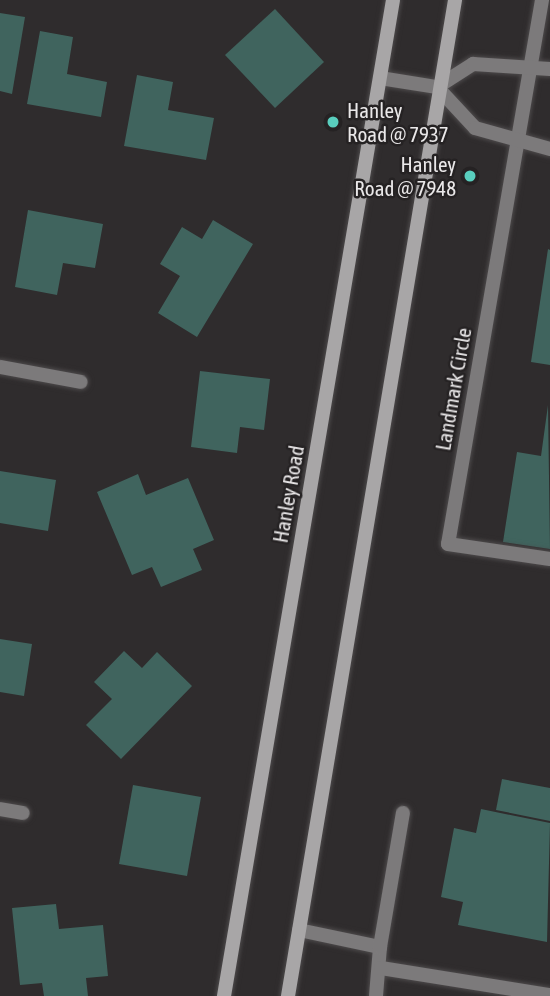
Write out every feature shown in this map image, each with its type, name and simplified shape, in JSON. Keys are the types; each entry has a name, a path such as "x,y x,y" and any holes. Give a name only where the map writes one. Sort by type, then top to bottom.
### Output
{"main road":[{"name":"Hanley Road","path":"224,996 393,0"},
{"path":"288,996 437,87 455,0"}],"street":[{"name":"Landmark Circle","path":"541,0 514,139 448,544 550,559"},
{"path":"437,87 473,64 550,69"},
{"path":"380,78 437,87 475,128 550,149"},
{"path":"0,367 81,382"},
{"path":"0,809 23,813"},
{"path":"376,996 381,968 380,947 403,813"},
{"path":"299,930 380,947"},
{"path":"381,968 550,995"}],"building":[{"path":"275,9 324,62 275,108 225,55"},
{"path":"0,13 25,17 12,94 0,91"},
{"path":"40,31 73,37 67,74 107,82 101,117 27,104"},
{"path":"137,75 173,82 168,110 214,118 206,160 124,146"},
{"path":"28,210 103,224 95,268 63,263 57,295 15,287"},
{"path":"213,220 253,244 197,337 158,313 180,276 160,264 182,227 202,239"},
{"path":"548,249 550,250 550,365 531,362"},
{"path":"200,371 270,379 264,430 240,427 237,453 191,447"},
{"path":"548,405 550,549 503,542 517,452 541,456"},
{"path":"0,471 56,480 48,531 0,523"},
{"path":"138,474 146,495 188,478 214,540 193,549 202,570 161,587 152,567 132,575 97,492"},
{"path":"0,639 32,644 24,696 0,692"},
{"path":"124,651 142,668 157,652 192,686 121,759 86,725 112,699 94,682"},
{"path":"502,779 550,788 550,821 496,810"},
{"path":"133,785 201,797 187,876 119,864"},
{"path":"481,809 550,823 547,942 458,925 463,902 441,897 454,828 476,833"},
{"path":"56,904 59,929 103,925 108,976 86,978 88,996 44,996 42,983 20,985 12,908"}],"place":[{"name":"Hanley Road @ 7937","path":"333,122"},
{"name":"Hanley Road @ 7948","path":"470,176"}]}
